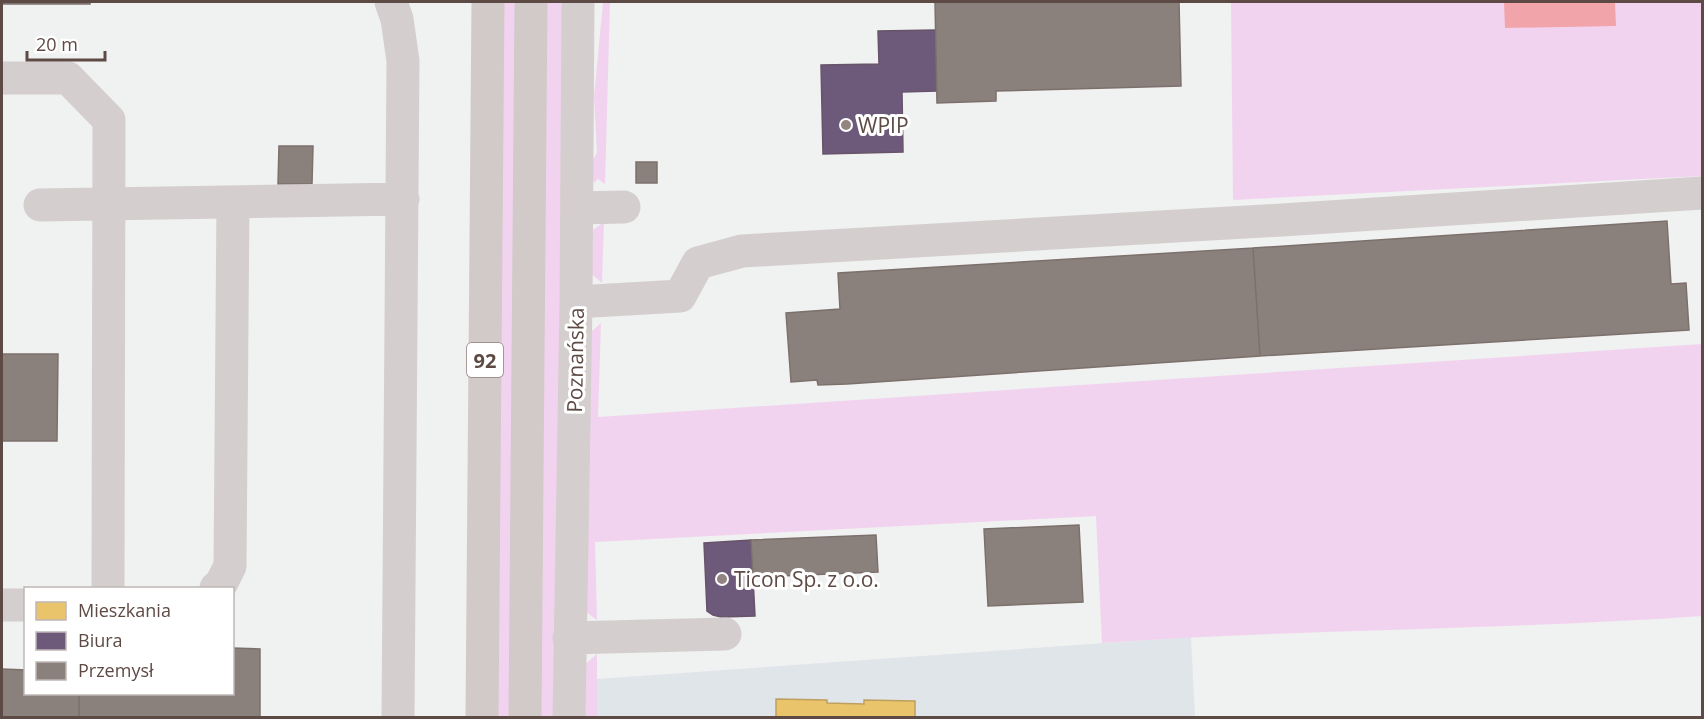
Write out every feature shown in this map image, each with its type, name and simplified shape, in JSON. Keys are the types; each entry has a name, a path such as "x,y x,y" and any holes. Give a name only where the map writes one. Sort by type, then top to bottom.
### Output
{"main road":[{"name":"92","path":"482,717 488,2"},
{"name":"92","path":"525,717 531,2"}],"street":[{"name":"Poznańska","path":"569,717 578,2"},
{"path":"395,7 403,61 398,717"},
{"path":"2,78 68,78 109,120 108,587"},
{"path":"576,302 680,296 698,263 742,251 1271,221 1702,193"},
{"path":"40,205 403,199"},
{"path":"217,587 230,566 233,202"},
{"path":"577,208 624,207"},
{"path":"2,605 24,605"},
{"path":"569,638 725,634"}],"shaded area":[{"path":"500,2 518,2 512,717 494,718"},
{"path":"544,2 566,2 560,717 538,718"},
{"path":"603,2 610,2 605,184 598,179 594,183 589,166 597,153 594,97"},
{"path":"1231,2 1702,2 1702,176 1233,200"},
{"path":"1504,2 1615,2 1616,26 1505,28"},
{"path":"604,222 602,283 589,272 590,232"},
{"path":"601,323 598,417 1702,344 1702,616 1102,643 1096,516 595,542 597,620 586,612 591,332"},
{"path":"1191,637 1195,717 597,718 597,679"},
{"path":"597,654 597,717 581,718 584,665"}],"building: Mieszkania":[{"path":"776,699 827,700 827,703 864,704 864,700 915,701 915,718 776,718"}],"building: Biura":[{"path":"936,30 937,91 902,92 903,152 823,154 821,65 879,64 878,31"},
{"path":"751,540 755,616 721,617 713,615 707,611 704,543"}],"building: Przemysł":[{"path":"2,2 90,2 90,4 2,4"},
{"path":"935,2 1179,2 1181,86 996,91 996,101 937,103"},
{"path":"279,146 313,146 312,184 278,184"},
{"path":"636,162 657,162 657,183 636,183"},
{"path":"1667,221 1671,284 1686,283 1689,330 1260,356 1253,248"},
{"path":"1253,248 1260,356 847,384 818,385 817,380 791,382 786,313 840,309 838,273"},
{"path":"2,354 58,354 57,441 2,441"},
{"path":"1079,525 1083,602 988,606 984,529"},
{"path":"876,535 878,572 753,577 751,540"},
{"path":"234,648 260,649 260,718 79,718 79,695 234,695"},
{"path":"2,669 24,670 24,695 79,695 79,718 2,718"}],"place":[{"name":"WPIP","path":"846,125"},
{"name":"Ticon Sp. z o.o.","path":"722,579"}]}
